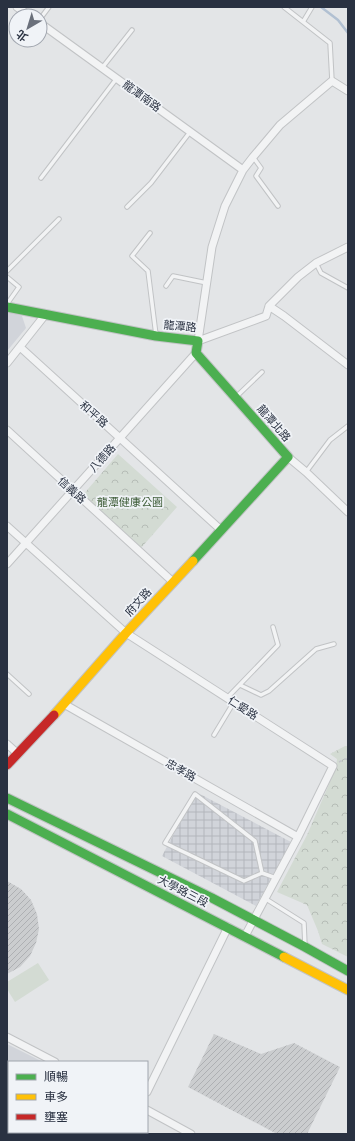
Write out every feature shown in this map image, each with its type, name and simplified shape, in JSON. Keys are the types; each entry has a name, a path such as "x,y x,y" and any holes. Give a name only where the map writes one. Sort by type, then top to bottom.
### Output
{"street":[{"name":"龍潭南路","path":"48,29 243,170"},
{"path":"196,353 212,247 225,206 243,170 252,157 280,126 332,81 348,91"},
{"path":"348,247 316,263 269,306 348,364"},
{"name":"龍潭路","path":"7,306 45,315 156,336 198,341 266,316 269,306"},
{"path":"7,363 45,315"},
{"name":"和平路","path":"20,347 221,530"},
{"name":"龍潭北路","path":"196,353 288,457 348,512"},
{"name":"八德路","path":"7,564 196,353"},
{"name":"信義路","path":"7,430 173,582"},
{"name":"府文路","path":"7,765 288,457"},
{"name":"仁愛路","path":"7,526 126,633 333,766"},
{"name":"忠孝路","path":"64,704 298,837"},
{"path":"7,744 17,754"},
{"path":"245,936 298,837 333,766"},
{"name":"大學路三段","path":"7,798 212,898 348,971"},
{"name":"大學路三段","path":"7,814 348,990"},
{"path":"148,1090 228,927"},
{"path":"7,1037 53,1061"},
{"path":"148,1111 191,1134"}],"lane":[{"path":"284,7 330,42 332,81"},
{"path":"303,22 312,7"},
{"path":"102,68 132,30"},
{"path":"41,178 117,78"},
{"path":"127,207 151,183 190,132"},
{"path":"252,157 261,168 256,176 278,206"},
{"path":"7,271 59,219"},
{"path":"150,233 132,256 148,271 156,336"},
{"path":"316,263 321,273 348,288"},
{"path":"166,286 173,276 207,283"},
{"path":"7,277 19,287 7,306"},
{"path":"236,398 262,372"},
{"path":"306,472 330,440 348,426"},
{"path":"214,735 230,700 240,684 278,645 273,627"},
{"path":"240,684 261,695 269,691 316,649 334,644"},
{"path":"7,674 29,694"},
{"path":"262,872 255,841 195,794 165,843 244,881 262,872 276,878"},
{"path":"265,899 304,923 305,947"}],"path":[{"path":"333,766 345,759 348,759"}],"shaded area":[{"path":"7,311 22,316 26,328 7,351"},
{"path":"196,792 291,842 256,906 162,856"},
{"path":"7,1044 41,1061 8,1061 8,1133 60,1133 7,1134"}],"green space":[{"name":"龍潭健康公園","path":"118,454 177,507 141,548 82,496"},
{"path":"345,746 348,746 348,957 322,944 307,905 277,892 307,835 336,768 337,759 330,754"},
{"path":"38,963 49,980 15,1002 7,989 7,982"}],"building":[{"path":"7,881 21,889 31,900 37,914 39,929 36,943 30,956 20,967 7,974"},
{"path":"214,1034 261,1054 294,1043 340,1067 307,1134 277,1134 188,1087"}],"waterway":[{"path":"321,7 338,20 348,33"}],"traffic: fast":[{"path":"7,307 156,336 198,341 196,353 288,457 193,561"},
{"path":"7,798 212,898 348,971"},
{"path":"7,814 284,957"}],"traffic: slow":[{"path":"54,715 126,633 193,561"},
{"path":"284,957 348,990"}],"traffic: jam":[{"path":"7,765 54,715"}]}
